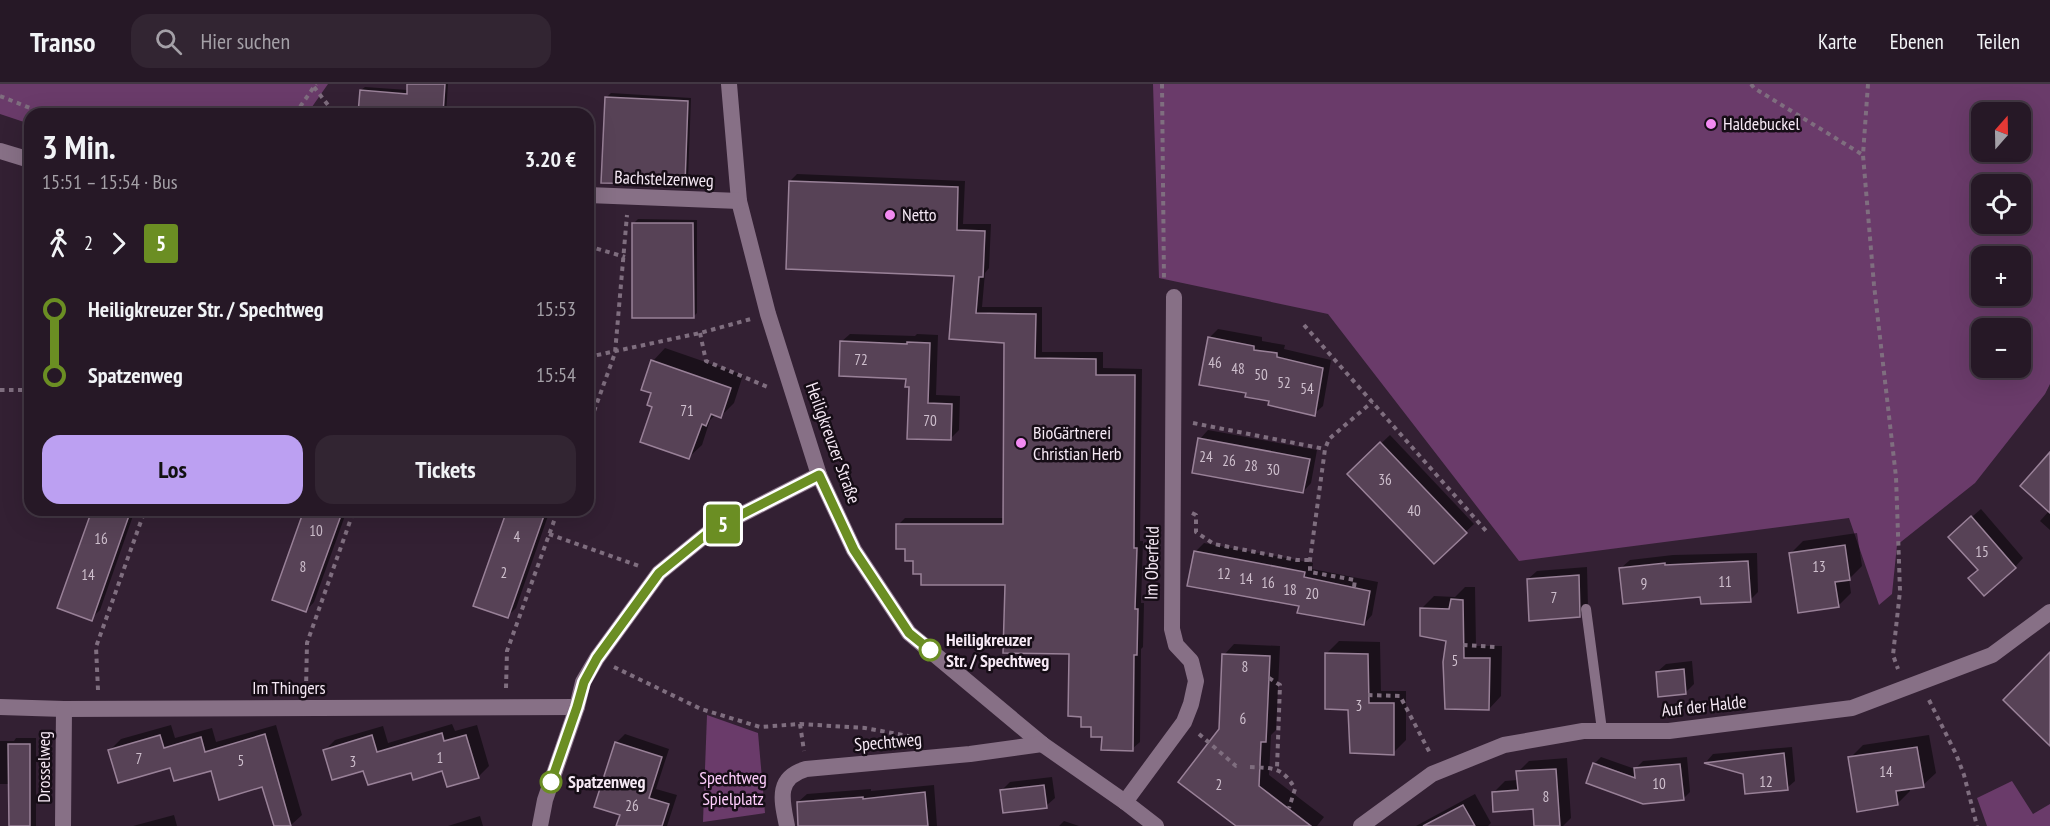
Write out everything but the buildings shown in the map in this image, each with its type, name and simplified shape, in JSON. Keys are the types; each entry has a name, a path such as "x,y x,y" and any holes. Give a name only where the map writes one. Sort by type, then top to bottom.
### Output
{"street":[{"name":"Heiligkreuzer Straße","path":"729,84 739,201 768,314 819,475 854,550 909,633 1042,744 1156,826"},
{"path":"0,151 24,158"},
{"name":"Bachstelzenweg","path":"594,195 739,201"},
{"name":"Im Oberfeld","path":"1125,802 1184,722 1196,681 1191,661 1176,645 1172,629 1174,297"},
{"path":"540,826 545,800 584,682 597,658 659,573 713,529 819,475"},
{"name":"Auf der Halde","path":"1361,826 1397,798 1439,771 1504,745 1583,730 1669,731 1852,708 1992,655 2050,612"},
{"name":"Im Thingers","path":"0,707 64,709 577,707"},
{"name":"Drosselweg","path":"63,826 64,709"},
{"name":"Spechtweg","path":"806,769 970,754 1042,744"},
{"path":"787,826 782,790 789,778 796,772 806,769"}],"lane":[{"path":"1586,609 1602,730"}],"path":[{"path":"1162,84 1164,282 1174,297"},
{"path":"1751,84 1863,155"},
{"path":"1868,84 1863,155 1874,285 1896,477 1900,591 1893,655 1956,754 1964,775 1977,826"},
{"path":"299,108 315,86 328,105"},
{"path":"0,96 30,108"},
{"path":"594,411 615,352 628,196"},
{"path":"594,248 624,257"},
{"path":"594,356 700,333 768,314"},
{"path":"1304,325 1487,532"},
{"path":"700,333 706,361 773,389 791,386"},
{"path":"0,390 24,390"},
{"path":"1354,587 1355,580 1310,572 1310,560 1325,449 1329,439 1372,402"},
{"path":"1172,419 1325,449"},
{"path":"99,708 96,647 143,516"},
{"path":"306,708 307,643 352,516"},
{"path":"505,707 507,651 556,516"},
{"path":"1196,532 1214,544 1297,560 1310,560"},
{"path":"549,534 659,573"},
{"path":"1463,645 1496,647"},
{"path":"597,658 702,709 760,727 800,724 865,728 918,738"},
{"path":"1269,678 1280,685 1277,768"},
{"path":"1368,695 1400,696 1439,771"},
{"path":"1184,722 1236,766 1240,766"},
{"path":"800,724 806,769"},
{"path":"1250,767 1277,768 1290,780 1295,789 1288,808"}],"green space":[{"path":"0,84 328,84 311,108 24,108 24,122 0,114"},
{"path":"1153,84 2050,84 2050,384 2045,394 1975,483 1897,545 1892,594 1879,605 1849,518 1519,561 1328,314 1159,278"},
{"name":"Spechtweg Spielplatz","path":"707,715 758,733 765,813 703,822"},
{"path":"2012,781 2033,814 2050,804 2050,826 1987,826 1977,798"}],"bus line":[{"name":"5","path":"551,782 584,682 597,658 659,573 713,529 819,475 854,550 909,633 930,650"}],"place":[{"name":"Haldebuckel","path":"1711,124"},
{"name":"Netto","path":"890,215"},
{"name":"BioGärtnerei Christian Herb","path":"1021,443"},
{"name":"Heiligkreuzer Str. / Spechtweg","path":"930,650"},
{"name":"Spatzenweg","path":"551,782"}]}
